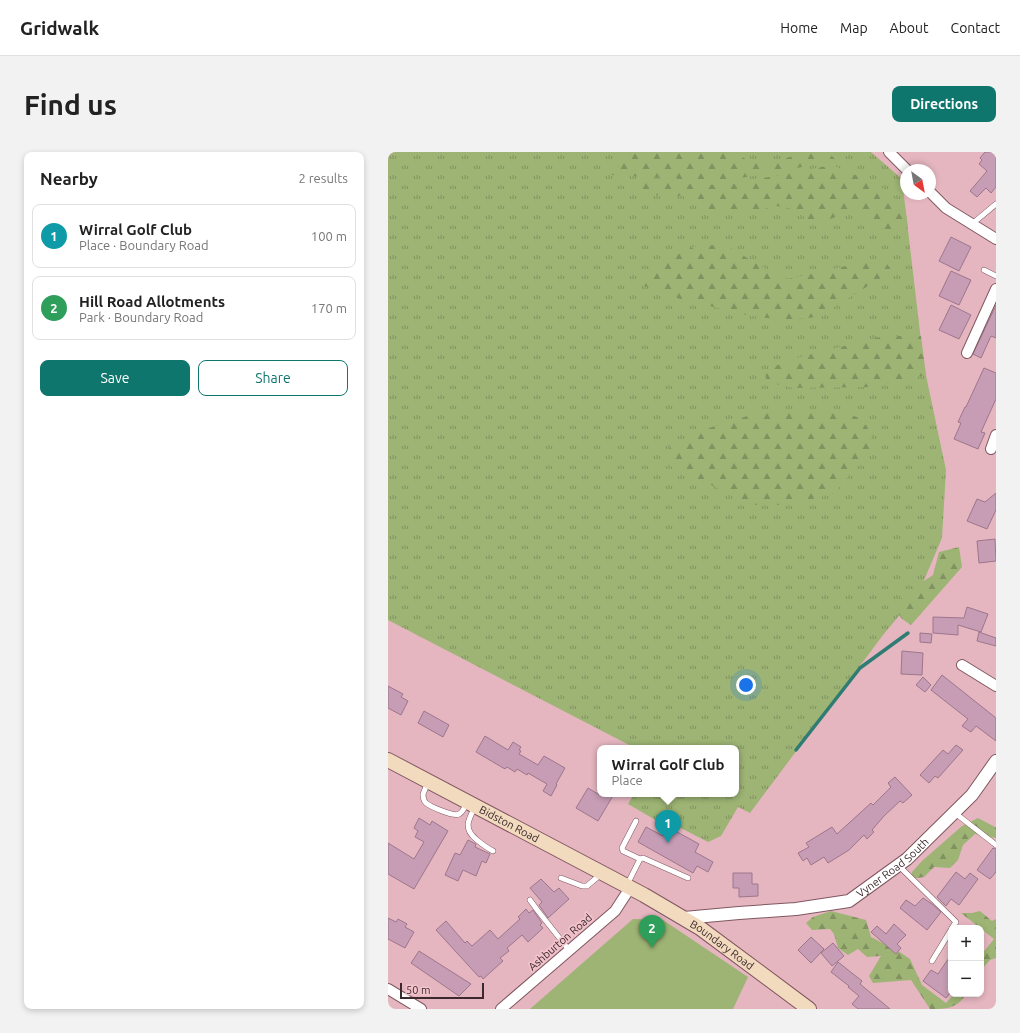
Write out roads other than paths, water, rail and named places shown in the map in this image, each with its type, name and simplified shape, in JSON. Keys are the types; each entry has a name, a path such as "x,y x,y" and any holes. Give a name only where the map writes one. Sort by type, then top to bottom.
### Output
{"main road":[{"name":"Bidston Road","path":"388,760 628,887"},
{"name":"Boundary Road","path":"628,887 700,928 809,1009"}],"street":[{"path":"892,153 902,164"},
{"path":"936,198 946,208 996,239"},
{"path":"967,353 996,289"},
{"path":"991,449 996,435"},
{"path":"962,665 996,686"},
{"name":"Vyner Road South","path":"684,918 796,909 849,901 907,859 972,795 996,761"},
{"name":"Ashburton Road","path":"500,1009 615,911 628,887"},
{"path":"388,989 421,1009"}],"lane":[{"path":"972,224 996,204"},
{"path":"984,270 996,276"},
{"path":"429,781 423,794 425,802 428,804 444,812 455,815 459,814 472,804"},
{"path":"472,804 468,827 469,832 472,837 493,851"},
{"path":"954,812 996,845"},
{"path":"636,821 622,848 623,851 640,859 643,858 688,878"},
{"path":"628,887 640,859"},
{"path":"898,866 956,922 954,925"},
{"path":"561,878 573,884 587,886 602,873"},
{"path":"530,900 569,950"},
{"path":"932,961 948,935"}],"waterway":[{"path":"796,750 860,668 908,633"}],"place":[{"name":"Wirral Golf Club","path":"668,843"},
{"name":"Hill Road Allotments","path":"652,948"}]}
